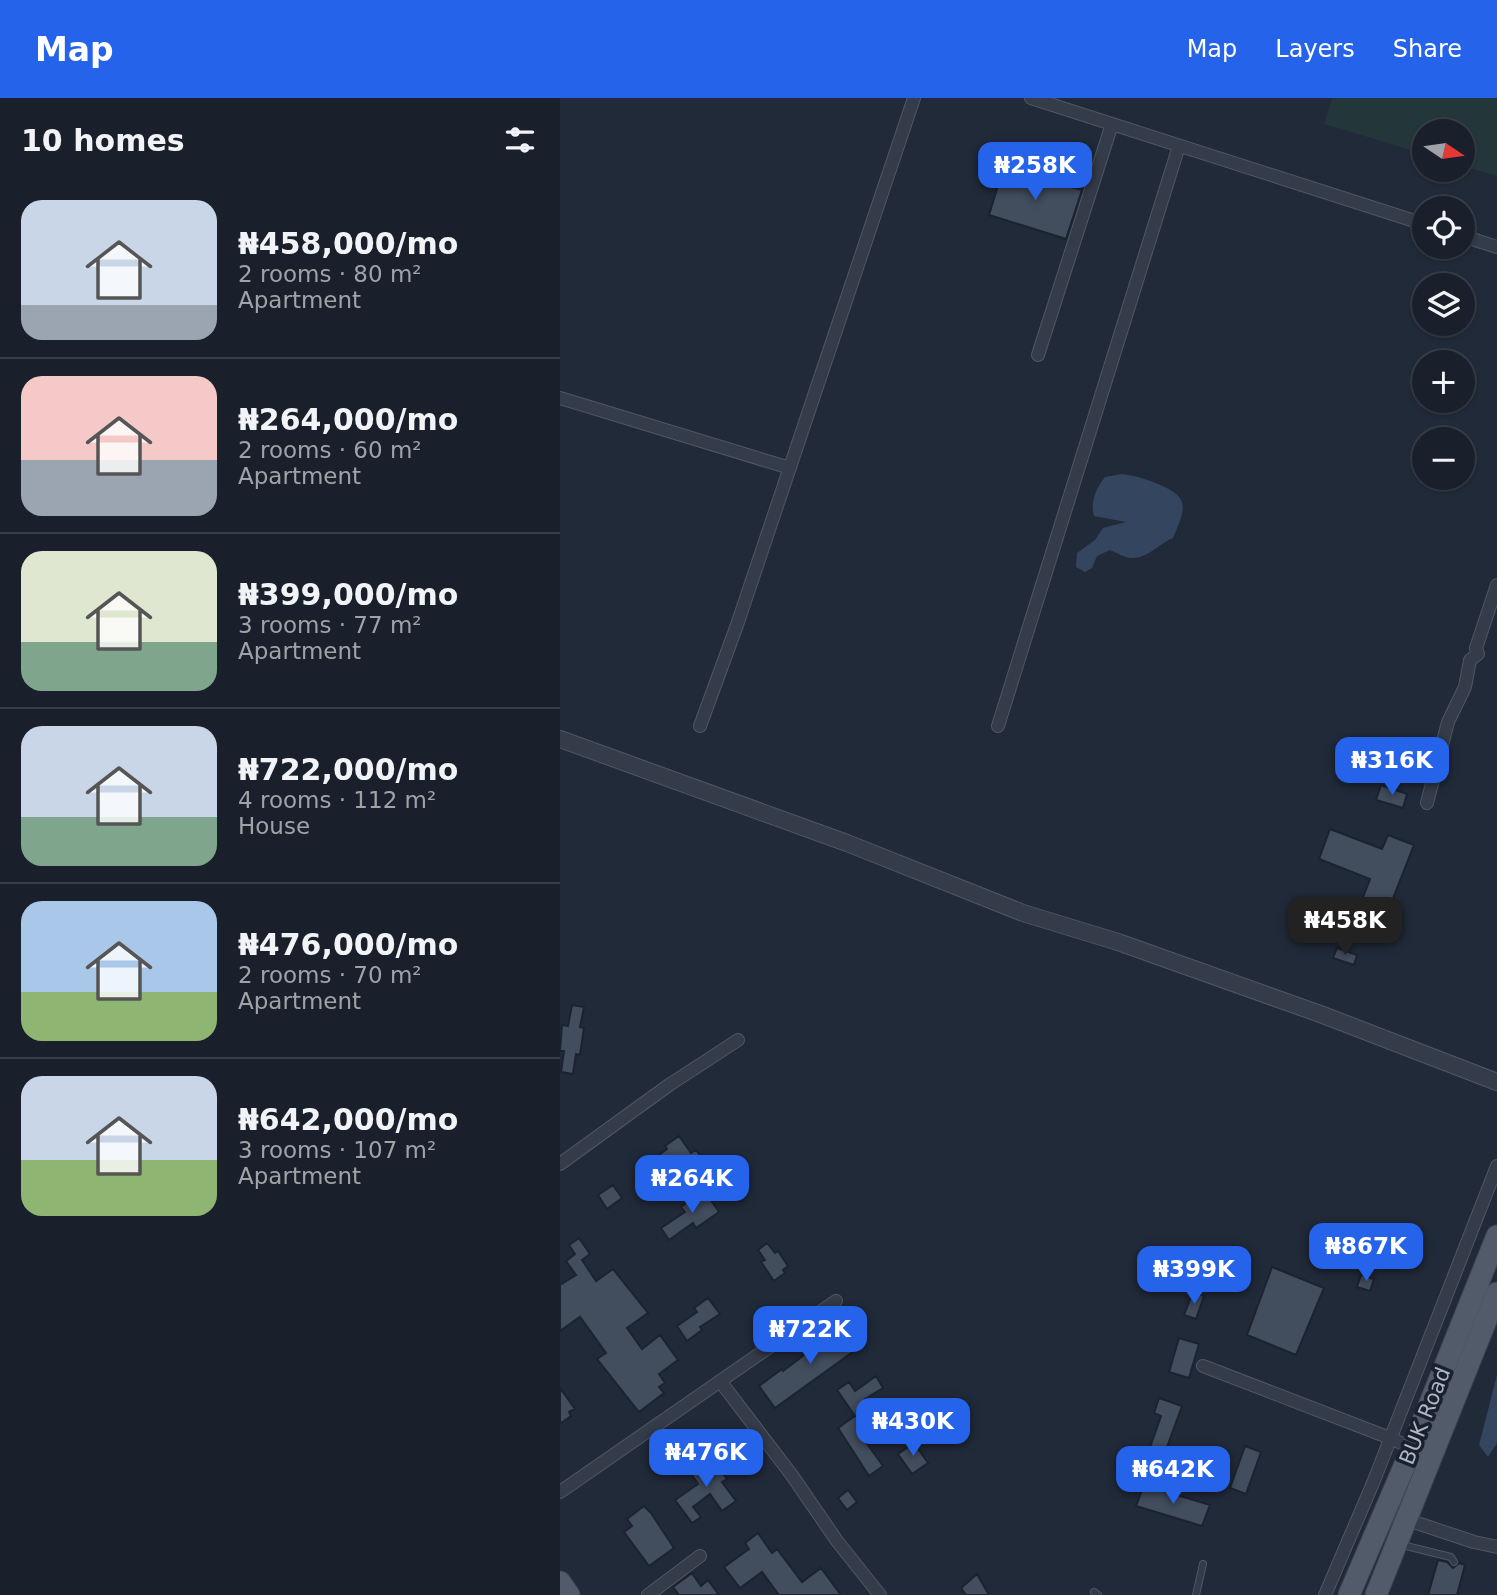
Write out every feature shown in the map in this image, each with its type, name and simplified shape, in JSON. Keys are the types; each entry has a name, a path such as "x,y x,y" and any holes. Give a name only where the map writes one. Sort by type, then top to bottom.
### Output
{"main road":[{"name":"BUK Road","path":"1349,1595 1412,1448 1497,1236"},
{"name":"BUK Road","path":"1376,1595 1497,1293"},
{"path":"560,1582 569,1595"}],"street":[{"path":"700,726 737,625 914,98"},
{"path":"1031,98 1412,220"},
{"path":"1038,355 1112,124"},
{"path":"998,726 1179,146"},
{"path":"1475,240 1497,247"},
{"path":"560,398 790,468"},
{"path":"1427,803 1448,722 1465,687 1470,660 1478,654 1476,648 1497,586"},
{"path":"560,740 846,843 1023,913 1118,942 1497,1082"},
{"path":"560,1164 669,1085 738,1040"},
{"path":"1325,1595 1497,1166"},
{"path":"560,1492 836,1301"},
{"path":"1203,1366 1433,1455"},
{"path":"720,1381 791,1474 837,1541 880,1595"},
{"path":"1408,1520 1497,1547"},
{"path":"648,1595 700,1556"}],"lane":[{"path":"1398,1544 1451,1557 1454,1562"},
{"path":"1196,1595 1203,1564"}],"green space":[{"path":"1332,98 1497,98 1497,176 1475,170 1475,119 1412,119 1412,150 1324,124"}],"water":[{"path":"1122,474 1151,481 1177,495 1183,506 1177,528 1173,538 1143,556 1129,558 1110,550 1097,556 1092,568 1085,572 1076,567 1077,553 1095,540 1103,528 1126,522 1094,516 1093,511 1095,495 1105,477"},
{"path":"1497,1375 1497,1443 1488,1457 1479,1445"}],"building":[{"path":"1004,166 1082,190 1066,239 989,215"},
{"path":"1381,785 1407,794 1403,808 1376,800"},
{"path":"1330,829 1382,849 1388,835 1414,845 1384,921 1358,910 1370,879 1319,859"},
{"path":"1337,948 1357,955 1354,965 1333,958"},
{"path":"572,1005 584,1007 580,1027 584,1028 580,1055 576,1054 573,1074 561,1072 564,1051 560,1051 562,1025 568,1026"},
{"path":"679,1136 691,1153 696,1150 705,1162 695,1168 687,1157 659,1178 648,1163"},
{"path":"613,1185 622,1198 607,1209 598,1195"},
{"path":"704,1190 719,1212 696,1228 693,1223 669,1240 661,1228 685,1212 681,1207"},
{"path":"579,1238 590,1254 582,1260 596,1281 613,1269 648,1313 627,1328 642,1349 660,1335 678,1360 659,1374 665,1383 659,1387 664,1393 639,1412 597,1359 606,1353 580,1317 560,1331 560,1285 576,1275 566,1261 575,1254 569,1245"},
{"path":"767,1243 775,1253 778,1251 788,1266 783,1270 785,1273 774,1281 761,1262 765,1260 758,1250"},
{"path":"1272,1267 1324,1288 1296,1355 1247,1335"},
{"path":"1361,1275 1374,1279 1370,1291 1357,1287"},
{"path":"1193,1292 1204,1296 1196,1319 1184,1315"},
{"path":"708,1298 720,1314 700,1327 702,1330 687,1341 677,1326 697,1312 694,1308"},
{"path":"845,1324 861,1346 775,1408 759,1386"},
{"path":"1179,1338 1199,1344 1189,1378 1169,1372"},
{"path":"876,1376 883,1388 865,1399 883,1424 863,1438 883,1466 869,1476 838,1428 855,1416 837,1390 849,1382 855,1391"},
{"path":"560,1388 575,1409 569,1412 571,1416 560,1424"},
{"path":"1159,1398 1182,1406 1163,1458 1148,1453 1161,1416 1154,1413"},
{"path":"914,1443 928,1463 912,1474 898,1454"},
{"path":"1245,1446 1261,1452 1246,1494 1230,1488"},
{"path":"709,1455 727,1479 722,1482 736,1501 722,1511 710,1494 693,1507 701,1517 692,1523 675,1500 698,1484 692,1475 698,1471 694,1466"},
{"path":"1144,1485 1210,1505 1202,1526 1136,1506"},
{"path":"848,1490 857,1502 847,1510 838,1498"},
{"path":"644,1506 674,1548 649,1566 624,1532 632,1526 627,1519"},
{"path":"758,1533 772,1553 777,1549 802,1582 821,1568 841,1595 779,1595 762,1572 740,1588 724,1567 749,1549 745,1543"},
{"path":"1438,1560 1447,1562 1453,1568 1459,1563 1465,1565 1457,1595 1428,1595"},
{"path":"692,1573 701,1586 708,1580 719,1595 679,1595 673,1587"},
{"path":"977,1574 989,1595 966,1595 961,1588"}]}
